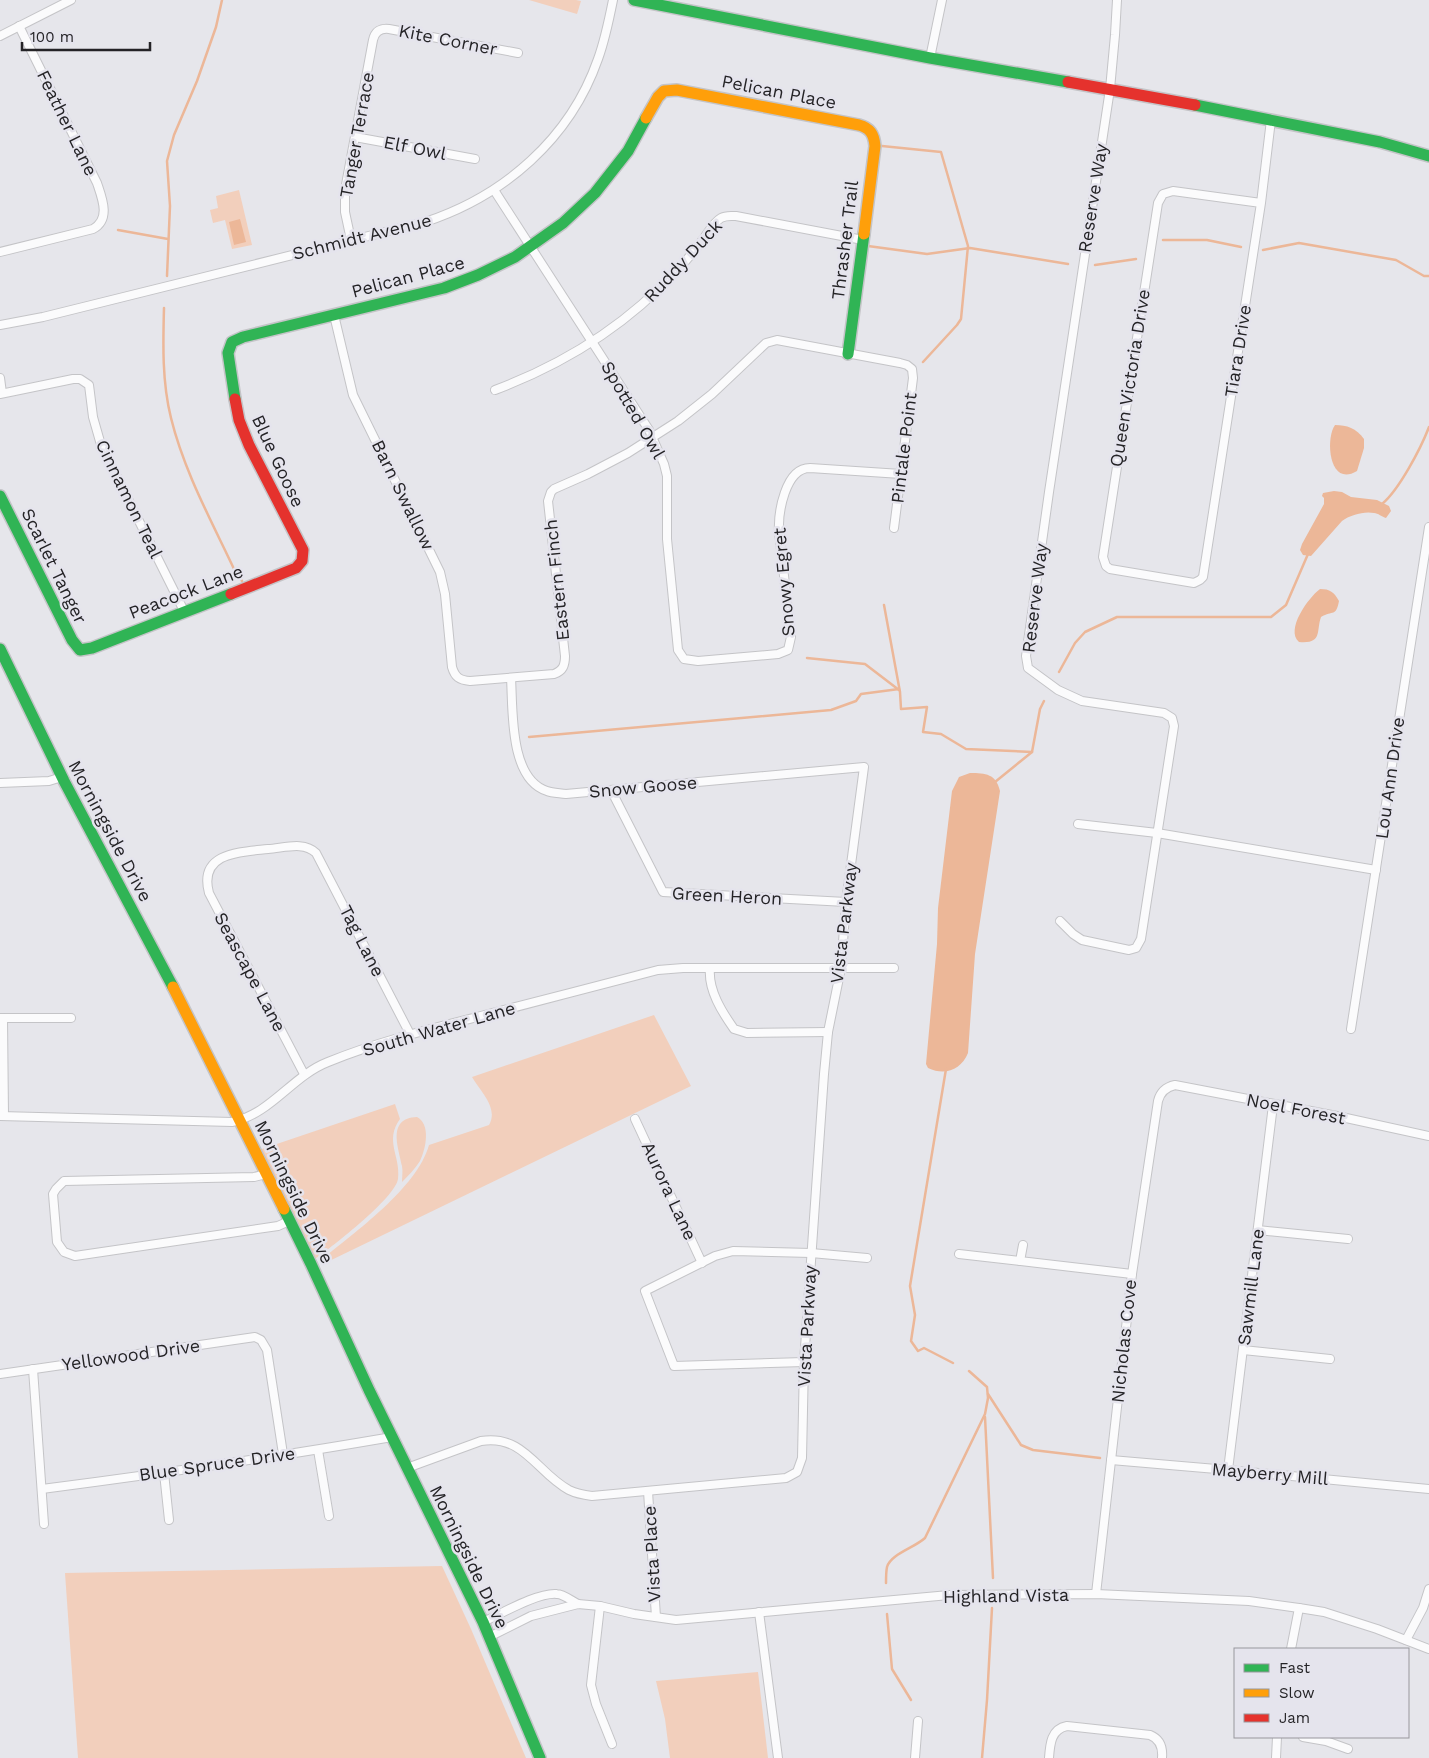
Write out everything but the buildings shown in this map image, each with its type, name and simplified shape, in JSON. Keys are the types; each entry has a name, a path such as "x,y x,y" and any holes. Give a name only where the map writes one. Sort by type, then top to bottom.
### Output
{"street":[{"path":"0,36 71,0"},
{"name":"Schmidt Avenue","path":"0,325 43,317 351,240 436,218 463,208 494,190 533,159 554,137 574,109 587,85 598,59 613,0"},
{"path":"634,0 930,58 1110,89 1271,120 1380,142 1429,156"},
{"path":"930,58 942,0"},
{"path":"1110,89 1117,0"},
{"name":"Feather Lane","path":"0,252 93,229 102,222 104,217 103,204 97,183 19,26"},
{"name":"Kite Corner","path":"378,30 383,28 518,53"},
{"name":"Tanger Terrace","path":"351,240 344,200 374,35 378,30"},
{"name":"Reserve Way","path":"1060,921 1082,940 1129,950 1136,948 1141,940 1174,726 1172,718 1164,713 1082,701 1058,690 1028,668 1026,656 1110,89"},
{"name":"Pelican Place","path":"231,344 234,340 243,337 457,283 500,265 531,247 570,217 607,179 633,143 658,97 668,90 686,91 859,125 872,131"},
{"name":"Tiara Drive","path":"1200,580 1203,577 1261,203 1271,120"},
{"name":"Thrasher Trail","path":"848,354 875,146 872,131"},
{"name":"Elf Owl","path":"355,137 475,160"},
{"name":"Spotted Owl","path":"494,190 653,438 667,476 668,552 679,654 684,659 698,661 778,654 788,650"},
{"name":"Queen Victoria Drive","path":"1200,580 1194,583 1115,570 1106,566 1103,561 1158,203 1163,194 1173,191 1261,203"},
{"name":"Ruddy Duck","path":"495,390 542,370 592,342 616,325 647,300 678,269 723,217 736,216 863,240"},
{"name":"Barn Swallow","path":"334,314 354,395 440,572 445,594 452,667 457,678 470,681 510,678"},
{"path":"653,438 712,394 768,341 777,340 848,354"},
{"name":"Blue Goose","path":"231,344 228,356 236,409 242,430 302,550 302,561"},
{"name":"Pintale Point","path":"848,354 905,364 912,369 913,378 894,528"},
{"path":"0,378 1,393"},
{"name":"Cinnamon Teal","path":"1,393 73,379 87,383 91,392 93,417 101,445 184,611"},
{"name":"Eastern Finch","path":"510,678 554,674 563,668 565,656 548,501 551,492 558,486 607,465 653,438"},
{"name":"Snowy Egret","path":"788,650 791,637 778,523 781,505 793,478 797,472 806,468 900,474"},
{"name":"Scarlet Tanger","path":"0,496 72,640 80,650"},
{"name":"Lou Ann Drive","path":"1352,1029 1429,527"},
{"name":"Peacock Lane","path":"80,650 92,648 292,570 302,561"},
{"name":"Morningside Drive","path":"0,649 62,777 158,958 311,1264 392,1437 483,1622 540,1758"},
{"name":"Snow Goose","path":"510,678 516,748 521,765 532,782 546,791 566,794 864,767"},
{"name":"Vista Parkway","path":"407,1468 470,1444 492,1439 511,1443 561,1485 581,1494 592,1496 786,1478 797,1472 802,1458 804,1362 824,1074 828,1032 841,968 846,902 864,767"},
{"path":"0,783 49,781 62,777"},
{"name":"Green Heron","path":"611,790 663,892 846,902"},
{"path":"1078,824 1157,833 1376,870"},
{"name":"Seascape Lane","path":"304,1074 209,893 207,879 212,867 221,858 235,852 297,846 312,848"},
{"name":"Tag Lane","path":"312,848 320,859 410,1034"},
{"name":"South Water Lane","path":"2,1116 224,1122 239,1120 269,1104 304,1074 328,1061 410,1034 658,970 683,968 894,968"},
{"path":"710,969 709,980 713,990 734,1029 747,1033 828,1032"},
{"path":"2,1116 2,1018 71,1018"},
{"name":"Noel Forest","path":"1164,1090 1175,1085 1429,1136"},
{"name":"Nicholas Cove","path":"1096,1594 1132,1274 1158,1101 1164,1090"},
{"name":"Sawmill Lane","path":"1228,1470 1273,1105"},
{"name":"Aurora Lane","path":"635,1119 702,1263"},
{"path":"266,1174 244,1177 64,1181 56,1188 53,1194 57,1242 64,1252 75,1256 278,1226 289,1221"},
{"path":"1258,1230 1348,1239"},
{"path":"1020,1261 1023,1245"},
{"path":"804,1362 674,1366 645,1291 715,1256 733,1251 811,1253 867,1258"},
{"path":"959,1254 1132,1274"},
{"name":"Yellowood Drive","path":"0,1374 250,1337 261,1340 268,1350 283,1454"},
{"path":"1242,1350 1330,1359"},
{"path":"33,1370 44,1524"},
{"name":"Blue Spruce Drive","path":"42,1488 164,1473 392,1437"},
{"path":"318,1450 329,1516"},
{"name":"Mayberry Mill","path":"1111,1460 1429,1489"},
{"path":"164,1473 169,1520"},
{"name":"Vista Place","path":"648,1491 656,1617"},
{"path":"1406,1640 1420,1614 1429,1589"},
{"name":"Highland Vista","path":"483,1622 531,1600 545,1596 558,1594 578,1604"},
{"name":"Highland Vista","path":"489,1638 531,1616 578,1604 600,1606 676,1620 949,1595 1096,1594 1249,1601 1324,1612 1429,1649"},
{"path":"600,1606 591,1685 592,1695 612,1744"},
{"path":"1291,1648 1299,1608"},
{"path":"759,1612 778,1758"},
{"path":"915,1758 918,1721"},
{"path":"1049,1758 1050,1742 1056,1731 1067,1726 1146,1734 1158,1740 1162,1748 1162,1758"},
{"path":"1276,1758 1277,1738"},
{"path":"1308,1738 1326,1741 1348,1749"}],"shaded area":[{"path":"529,0 576,0 581,1 577,14"},
{"path":"239,190 252,245 232,249 225,220 213,223 210,210 218,208 216,196"},
{"path":"240,219 246,242 234,245 229,222"},
{"path":"1335,425 1351,428 1364,439 1364,448 1357,471 1348,474 1340,473 1335,468 1330,450 1330,440"},
{"path":"1342,492 1351,497 1377,500 1389,506 1391,511 1386,518 1370,513 1349,517 1342,521 1311,556 1303,555 1300,550 1324,504 1323,493"},
{"path":"1320,589 1329,590 1335,595 1339,601 1337,609 1321,617 1315,639 1299,642 1295,637 1296,622 1304,607"},
{"path":"970,773 981,773 993,778 1000,791 975,954 968,1053 957,1067 952,1070 940,1071 928,1068 926,1064 937,944 938,908 952,791 959,777"},
{"path":"654,1015 691,1086 321,1265 321,1260 367,1223 399,1193 422,1161 429,1145 489,1125 492,1112 490,1106 472,1077"},
{"path":"395,1104 400,1119 393,1134 398,1171 398,1179 394,1187 386,1198 362,1221 315,1259 259,1150"},
{"path":"417,1117 421,1120 426,1131 424,1150 418,1164 402,1182 402,1168 397,1143 398,1128 407,1119"},
{"path":"442,1566 526,1758 78,1758 65,1573"},
{"path":"758,1672 768,1758 670,1758 665,1719 656,1681"}],"waterway":[{"path":"167,276 170,206 167,161 174,135 197,81 216,27 222,0"},
{"path":"882,146 941,152 968,246 961,319 923,362"},
{"path":"118,230 168,239"},
{"path":"1163,240 1207,240 1241,247"},
{"path":"1263,250 1299,243 1396,260 1424,276 1429,276"},
{"path":"868,246 927,254 970,248 1068,264"},
{"path":"1095,265 1136,259"},
{"path":"164,308 163,349 165,377 168,404 176,438 199,495 234,569 242,581"},
{"path":"1382,504 1389,498 1402,479 1421,446 1429,427"},
{"path":"1059,672 1075,643 1085,632 1117,617 1271,617 1286,605 1308,554"},
{"path":"884,605 900,692 901,709 927,707 923,732 941,734 966,749 1032,752 1040,709 1044,701"},
{"path":"807,658 865,664 899,690"},
{"path":"529,737 831,710 856,701 861,694 899,689"},
{"path":"995,782 1032,752"},
{"path":"946,1069 910,1286 915,1315 911,1341 918,1351 924,1348 953,1363"},
{"path":"886,1583 889,1562 925,1538 985,1414 988,1398 987,1387 969,1371"},
{"path":"988,1394 1021,1445 1033,1450 1100,1458"},
{"path":"985,1417 993,1578"},
{"path":"982,1758 992,1608"},
{"path":"887,1614 892,1669 911,1700"}],"traffic: fast":[{"path":"634,0 930,58 1068,82"},
{"path":"1195,105 1380,142 1429,156"},
{"path":"235,399 228,353 232,342 243,337 444,288 478,275 515,257 563,223 595,193 628,151 646,118"},
{"path":"848,354 864,234"},
{"path":"0,496 72,640 80,650 92,648 231,594"},
{"path":"0,649 64,781 173,987"},
{"path":"284,1209 369,1390 483,1622 540,1758"}],"traffic: slow":[{"path":"646,118 658,97 664,91 677,90 859,125 866,128 874,138 875,146 864,234"},
{"path":"173,987 284,1209"}],"traffic: jam":[{"path":"1068,82 1195,105"},
{"path":"231,594 296,568 302,561 303,550 249,445 239,420 235,399"}]}
